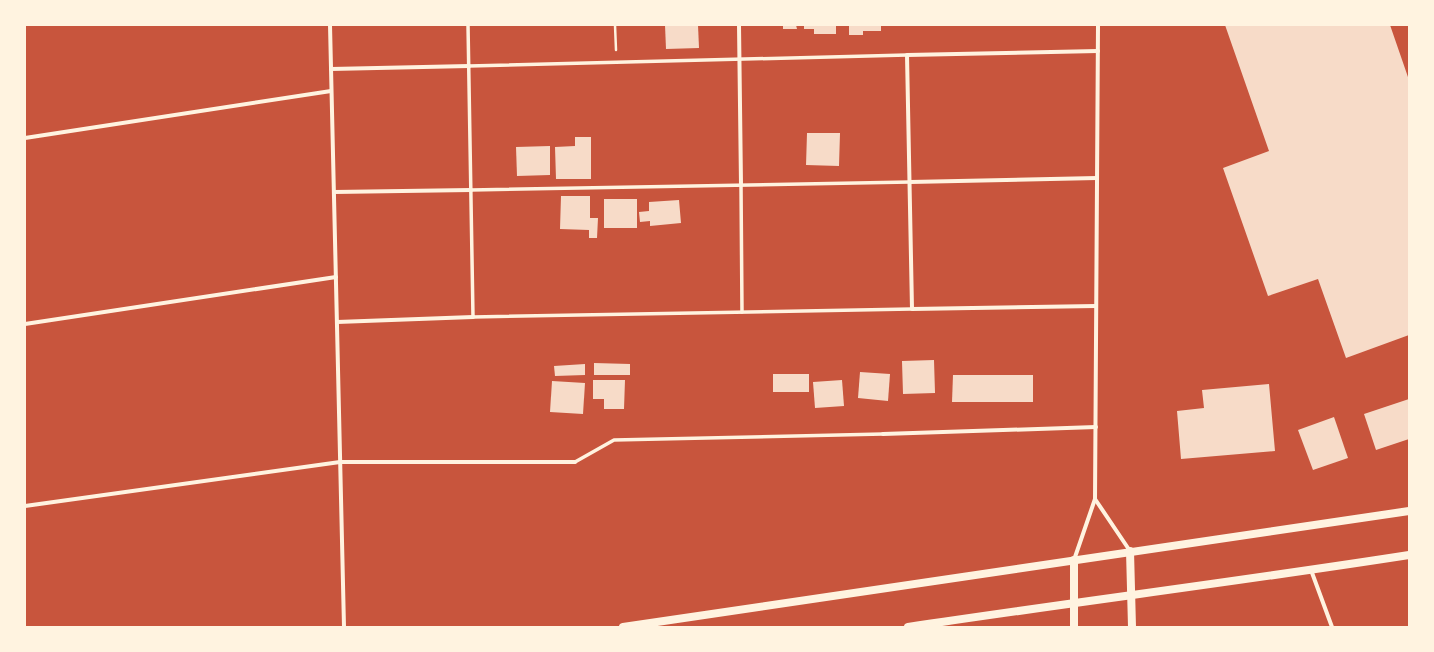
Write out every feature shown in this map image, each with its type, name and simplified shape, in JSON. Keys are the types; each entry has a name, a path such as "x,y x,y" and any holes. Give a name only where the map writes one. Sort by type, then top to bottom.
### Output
{"main road":[{"path":"623,627 1409,511"},
{"path":"1130,552 1132,627"},
{"path":"908,627 1409,555"},
{"path":"1074,560 1074,627"}],"street":[{"path":"330,25 344,627"},
{"path":"468,25 473,318"},
{"path":"739,25 742,312"},
{"path":"1074,560 1095,500 1098,25"},
{"path":"331,69 1098,51"},
{"path":"907,55 912,309"},
{"path":"25,138 331,91"},
{"path":"334,192 1097,178"},
{"path":"25,324 336,277"},
{"path":"337,322 742,312 1096,306"},
{"path":"25,506 340,462 575,462 614,440 883,434 1096,427"},
{"path":"1095,500 1130,552"},
{"path":"1312,570 1332,627"}],"path":[{"path":"615,25 616,62"}],"building":[{"path":"665,25 698,25 699,48 666,49"},
{"path":"783,25 796,25 797,29 783,29"},
{"path":"804,25 836,25 836,34 814,34 814,29 804,29"},
{"path":"849,25 881,25 881,31 863,31 863,35 849,35"},
{"path":"1225,25 1390,25 1409,80 1409,335 1346,358 1318,279 1268,296 1223,168 1269,151"},
{"path":"807,133 840,133 839,166 806,165"},
{"path":"575,137 591,137 591,179 556,179 555,147 575,146"},
{"path":"550,146 550,175 517,176 516,147"},
{"path":"561,196 590,196 590,218 598,218 597,238 589,238 589,230 560,229"},
{"path":"604,199 637,199 637,228 604,228"},
{"path":"679,200 681,223 650,226 650,221 640,222 639,212 649,211 649,202"},
{"path":"934,360 935,393 903,394 902,361"},
{"path":"594,363 630,364 630,375 594,375"},
{"path":"585,364 585,375 555,376 554,366"},
{"path":"860,372 890,374 888,401 858,398"},
{"path":"773,374 809,374 809,392 773,392"},
{"path":"953,375 1033,375 1033,402 952,402"},
{"path":"593,380 625,380 624,409 604,409 604,399 593,399"},
{"path":"842,380 844,406 815,408 813,382"},
{"path":"552,381 585,383 583,414 550,412"},
{"path":"1269,384 1275,451 1181,459 1177,411 1204,408 1202,390"},
{"path":"1409,399 1409,439 1376,450 1364,414"},
{"path":"1334,417 1348,458 1313,470 1298,430"}]}
